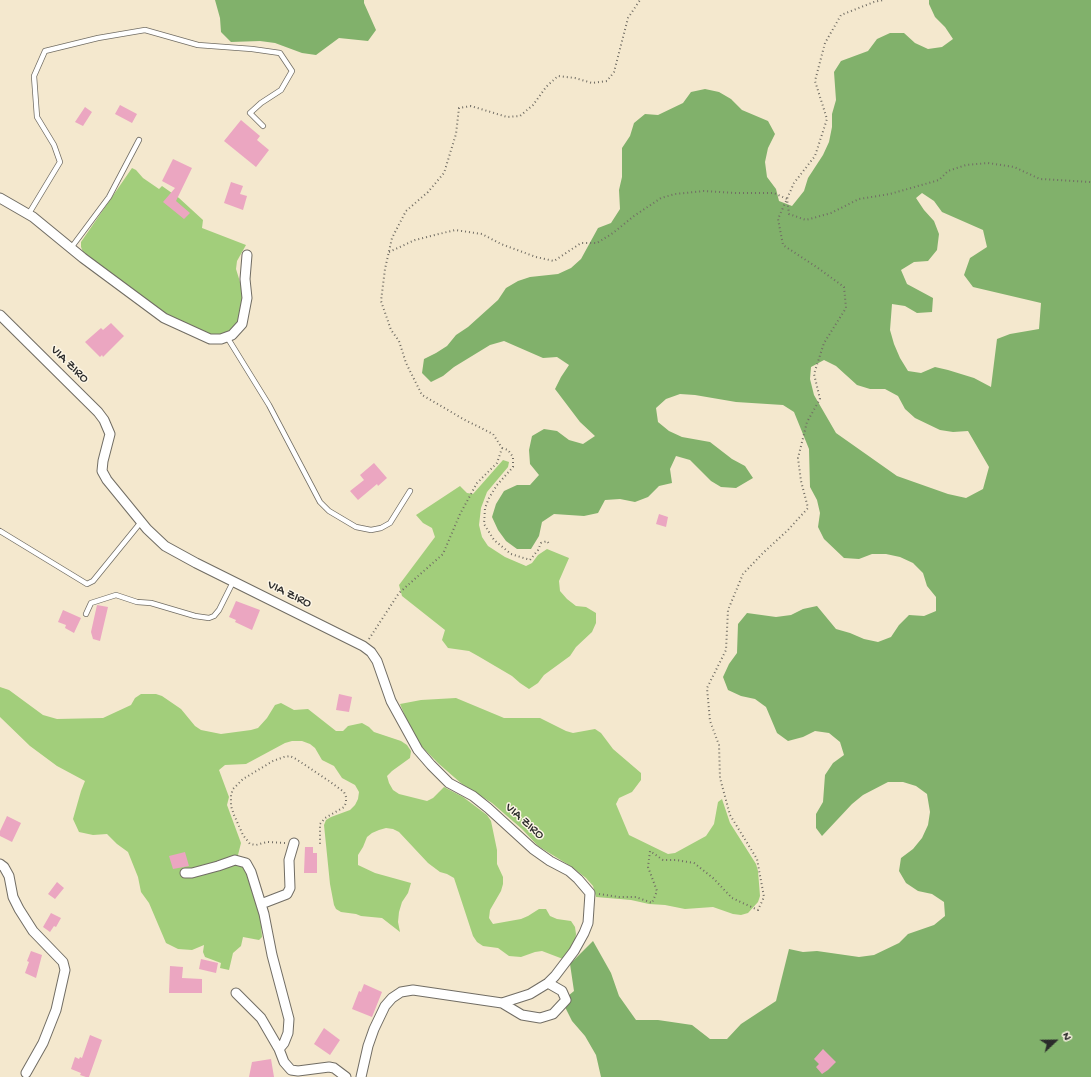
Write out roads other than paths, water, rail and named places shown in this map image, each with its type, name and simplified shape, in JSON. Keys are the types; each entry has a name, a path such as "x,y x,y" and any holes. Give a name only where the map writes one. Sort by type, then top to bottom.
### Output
{"street":[{"path":"0,198 28,215 164,318 210,339 221,339 232,335 242,324 247,298 245,279 247,255"},
{"name":"VIA ZIRO","path":"0,315 98,412 104,420 110,434 102,471 107,480 140,522 165,546 233,582 363,646 371,652 378,661 391,701 418,750 431,765 449,782 473,796 488,808 533,849 578,879 590,893 588,923 584,933 574,951 548,983"},
{"path":"261,904 287,894 290,888 289,860 294,843"},
{"path":"185,873 192,873 235,860 246,863 251,872 261,904 272,955 289,1019 288,1033 284,1043 279,1049"},
{"path":"0,864 4,867 9,876 13,897 19,909 33,931 63,962 65,970 56,1010 43,1043 26,1073"},
{"path":"359,1076 374,1029 385,1006 392,998 401,992 413,990 502,1003 522,1015 540,1018 553,1014 566,1000 562,991 548,983 530,994 502,1003"},
{"path":"236,993 261,1018 279,1049 284,1062 291,1070 298,1072 329,1067 334,1068 346,1077"}],"lane":[{"path":"28,215 60,162 54,144 37,117 34,76 45,51 98,38 145,30 198,45 280,52 292,71 281,90 261,103 250,113 263,126"},
{"path":"71,248 109,197 139,140"},
{"path":"227,337 269,404 320,502 329,511 356,527 371,530 381,528 390,523 410,491"},
{"path":"0,531 88,584 93,581 140,522"},
{"path":"86,614 91,603 116,595 137,602 151,603 195,616 209,618 214,616 219,610 233,582"}]}
